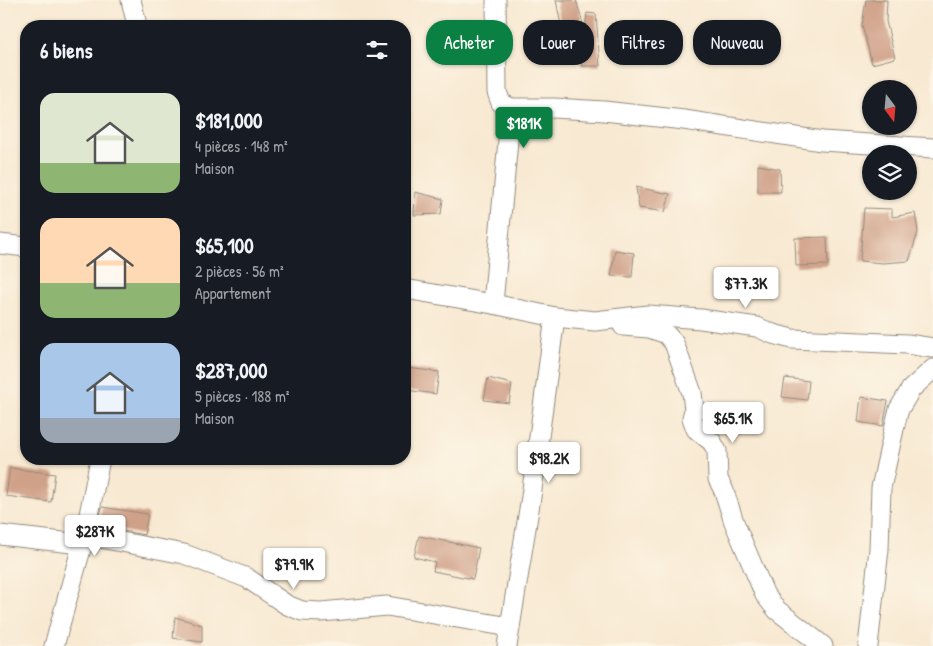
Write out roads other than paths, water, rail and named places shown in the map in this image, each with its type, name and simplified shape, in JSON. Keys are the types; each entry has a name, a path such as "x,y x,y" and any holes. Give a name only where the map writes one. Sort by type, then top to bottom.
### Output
{"street":[{"path":"131,0 136,20"},
{"path":"496,0 497,92 501,103 511,108 604,111 684,120 822,141 933,148"},
{"path":"493,304 511,108"},
{"path":"0,244 20,247"},
{"path":"411,290 555,317 648,328 666,334 674,343 692,393 694,410 692,418 696,429 712,442 717,451 718,479 765,595 783,615 823,646"},
{"path":"595,321 648,315 701,318 757,327 792,339 907,344 933,348"},
{"path":"507,646 531,497 555,317"},
{"path":"868,646 879,549 881,488 894,429 899,409 910,389 933,369"},
{"path":"54,646 83,540 99,465"},
{"path":"0,535 83,540 184,554 247,578 287,605 302,611 321,612 387,606 510,627"}]}
